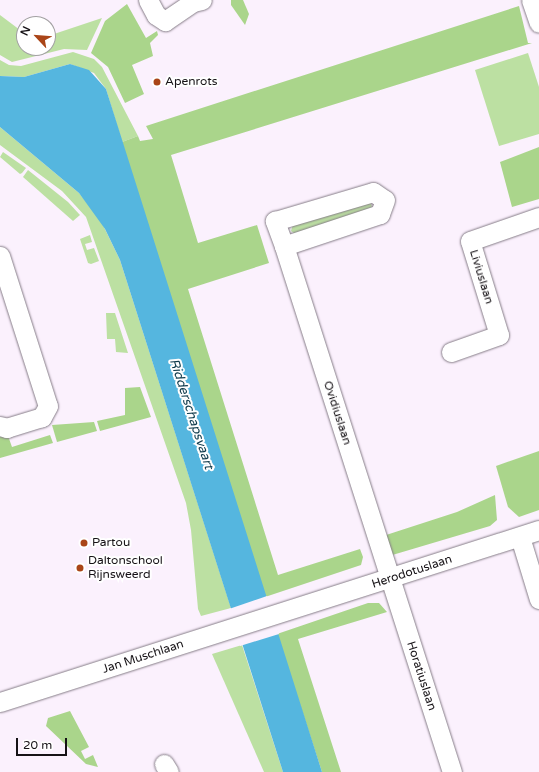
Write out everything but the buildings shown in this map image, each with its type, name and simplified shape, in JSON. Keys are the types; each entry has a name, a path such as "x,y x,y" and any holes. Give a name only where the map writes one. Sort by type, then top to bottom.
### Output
{"street":[{"path":"148,0 156,15 165,20 193,2 202,0"},
{"path":"531,0 539,22"},
{"name":"Ovidiuslaan","path":"284,246 380,214 385,200 372,192 276,221 390,580"},
{"name":"Liviuslaan","path":"451,352 499,335 470,241 539,217"},
{"path":"0,256 6,299 48,406 42,417 7,428 0,426"},
{"name":"Herodotuslaan","path":"285,611 390,580 539,530"},
{"path":"520,537 539,599"},
{"name":"Horatiuslaan","path":"390,580 452,772"},
{"name":"Jan Muschlaan","path":"0,702 285,611"}],"green space":[{"path":"231,0 243,0 249,14 245,25 231,5"},
{"path":"127,4 146,38 157,31 158,35 150,43 153,56 132,65 144,94 125,103 108,67 91,53 105,21"},
{"path":"519,6 528,43 532,43 171,155 198,243 257,225 269,263 188,289 278,575 360,549 363,557 361,565 265,597 122,142 138,136 140,141 153,139 146,126"},
{"path":"0,15 16,27 16,56 36,56 12,62 0,55"},
{"path":"102,18 87,50 64,49 56,51 56,33"},
{"path":"73,52 94,59 102,67 138,136 122,142 106,89 94,73 70,64 24,77 0,76 0,60 9,65 21,66"},
{"path":"528,53 539,87 539,134 499,146 475,70"},
{"path":"0,127 79,193 100,219 120,260 231,608 201,616 198,609 191,530 186,503 86,217 62,191 0,145"},
{"path":"539,147 539,199 512,207 500,162"},
{"path":"3,152 26,168 22,173 20,174 0,157"},
{"path":"28,170 68,202 80,215 73,221 23,177"},
{"path":"371,202 372,208 295,234 291,231 293,224"},
{"path":"90,235 92,242 85,244 87,250 94,248 99,261 91,264 88,263 80,239"},
{"path":"106,313 115,313 128,353 116,352 115,339 107,339"},
{"path":"140,387 151,417 100,431 97,421 125,415 125,388"},
{"path":"94,422 97,431 57,442 52,425"},
{"path":"0,431 7,433 12,447 50,435 53,443 0,458"},
{"path":"539,451 539,510 519,517 508,507 496,466"},
{"path":"495,495 497,520 490,526 389,556 383,536 457,512"},
{"path":"368,603 379,603 387,612 298,639 341,772 322,772 277,634"},
{"path":"242,645 283,772 264,772 212,654"},
{"path":"70,711 89,747 81,751 85,759 93,755 98,767 86,764 46,726 48,718"}],"water":[{"name":"Ridderschapsvaart","path":"70,64 89,70 106,89 322,772 283,772 120,260 105,229 79,193 0,127 0,76 24,77"}],"pier":[{"path":"267,596 279,634 240,646 229,609"}],"place":[{"name":"Apenrots","path":"157,82"},
{"name":"Partou","path":"84,543"},
{"name":"Daltonschool Rijnsweerd","path":"80,568"}]}
